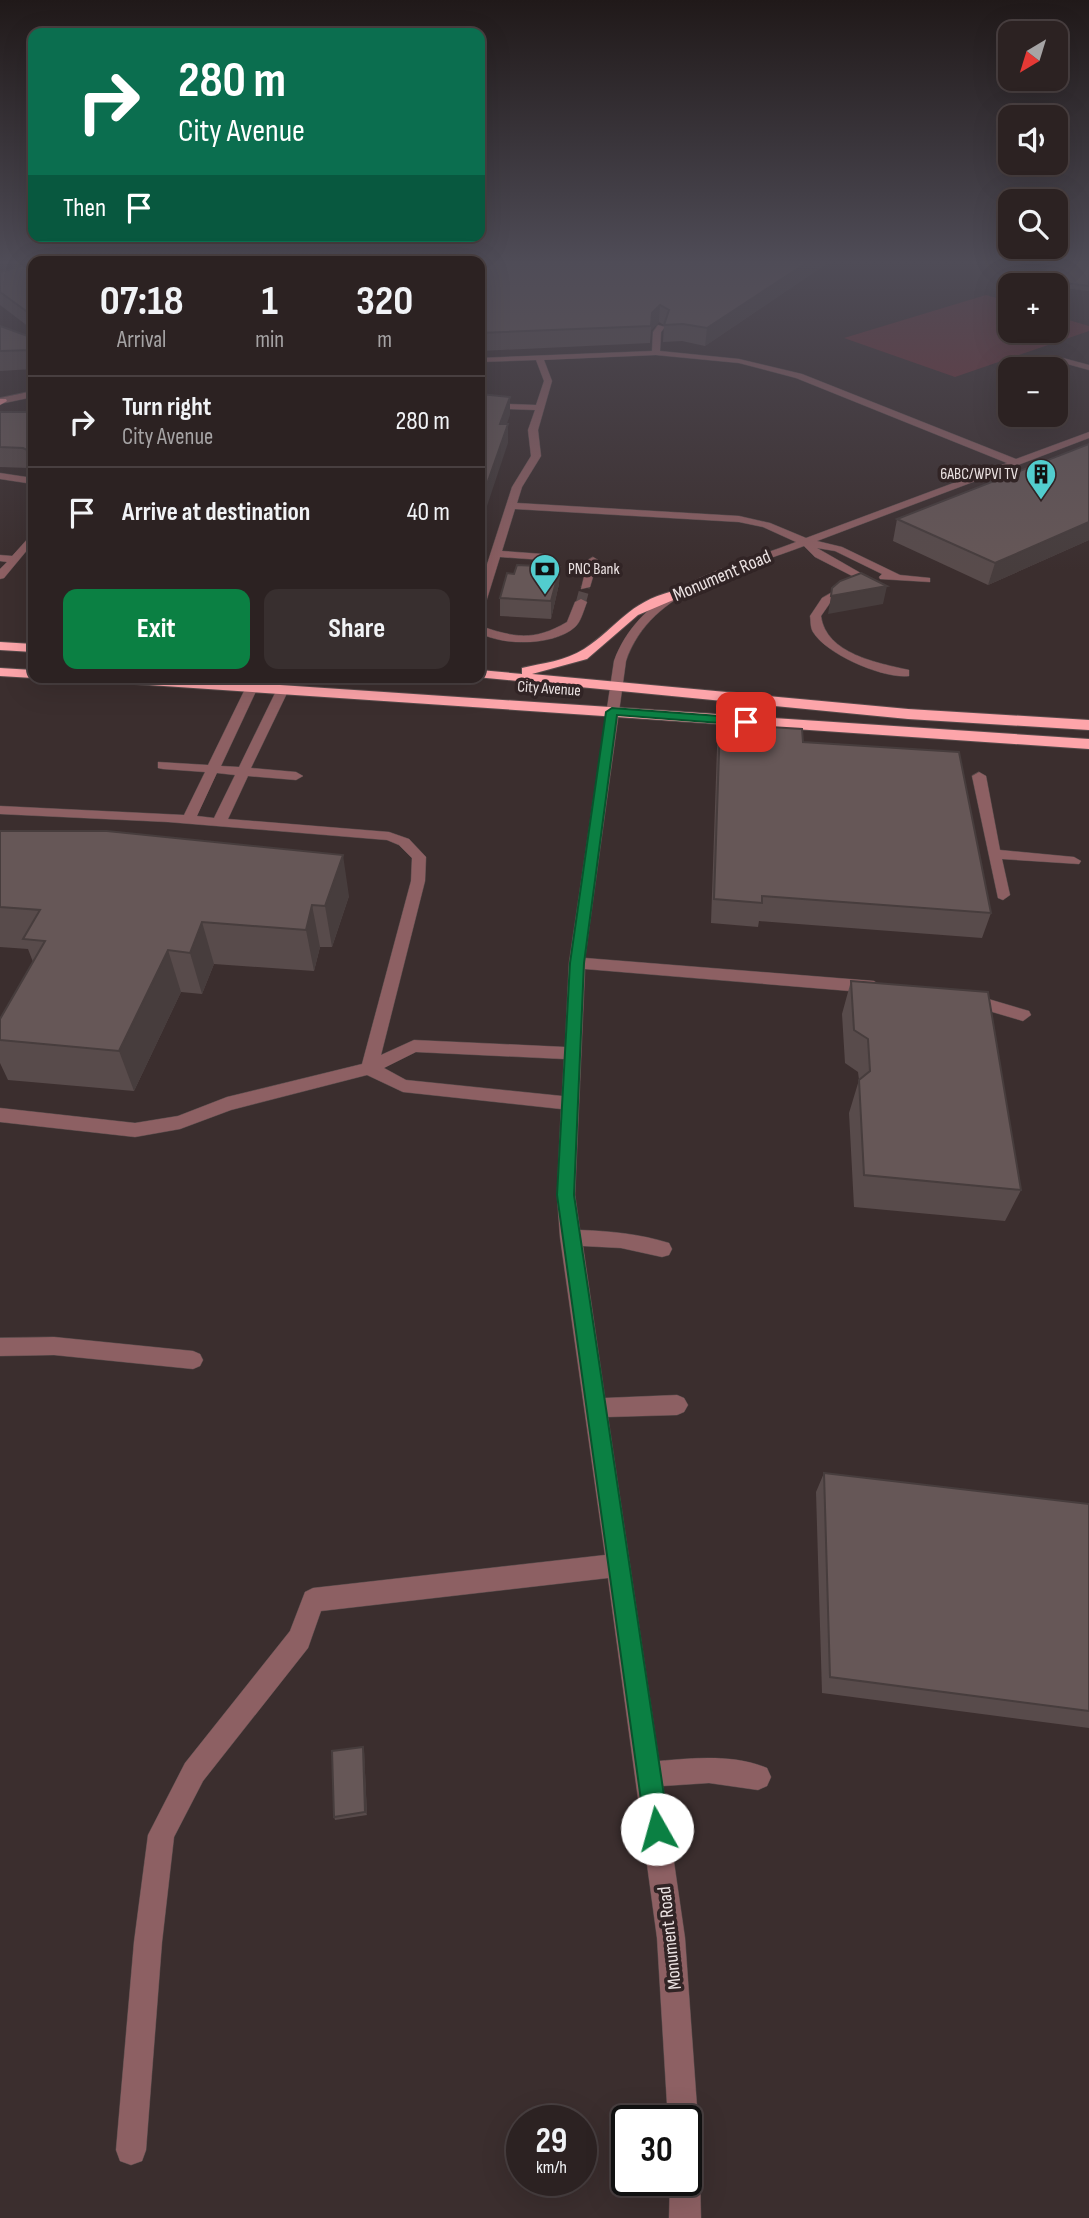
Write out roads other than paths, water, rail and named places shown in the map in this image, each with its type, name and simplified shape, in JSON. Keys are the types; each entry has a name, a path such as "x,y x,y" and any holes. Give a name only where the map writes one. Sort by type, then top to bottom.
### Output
{"highway":[{"path":"506,675 581,656 600,644 631,611 673,595"},
{"path":"0,646 28,648"},
{"path":"0,672 28,674"},
{"name":"City Avenue","path":"485,674 908,714 1089,725"},
{"name":"City Avenue","path":"187,683 1089,744"}],"street":[{"path":"485,587 519,482 534,462 537,451 533,430 548,380 542,364"},
{"path":"748,364 789,373 1017,463"},
{"path":"1,401 28,395"},
{"path":"485,405 540,408"},
{"name":"Monument Road","path":"682,2105 671,1938 650,1774 570,1237 566,1182 577,963 620,661 630,635 646,614 673,595 697,583 1089,435"},
{"path":"0,476 28,480"},
{"path":"511,506 739,519 766,525 804,542 838,549 896,577"},
{"path":"0,576 28,542"},
{"path":"804,542 819,555 866,579"},
{"path":"496,554 543,557"},
{"path":"0,558 28,556"},
{"path":"585,587 593,560"},
{"path":"905,673 869,665 847,656 829,644 816,627 814,619 820,603 837,591 866,579 896,577 926,580"},
{"path":"485,631 506,637 548,636 572,624 581,602"},
{"path":"189,820 252,687"},
{"path":"219,822 283,689"},
{"path":"163,765 296,776"},
{"path":"979,776 1003,895"},
{"path":"0,810 219,822 390,836 404,842 419,857 418,881 369,1068"},
{"path":"994,854 1074,861"},
{"path":"577,963 885,988"},
{"path":"952,996 1023,1015"},
{"path":"0,1115 135,1130 180,1122 227,1104 369,1068 414,1046 573,1053"},
{"path":"369,1068 403,1086 570,1103"},
{"path":"570,1237 621,1240 662,1248"},
{"path":"0,1347 54,1346 193,1360"},
{"path":"594,1408 677,1405"},
{"path":"131,2150 148,1942 161,1835 194,1772 299,1639 313,1600 619,1565"},
{"path":"650,1774 709,1770 758,1777"},
{"path":"685,2196 685,2218"}],"tunnel":[{"path":"581,602 585,587"}],"place":[{"name":"6ABC/WPVI TV","path":"1041,501"},
{"name":"PNC Bank","path":"545,596"}]}
